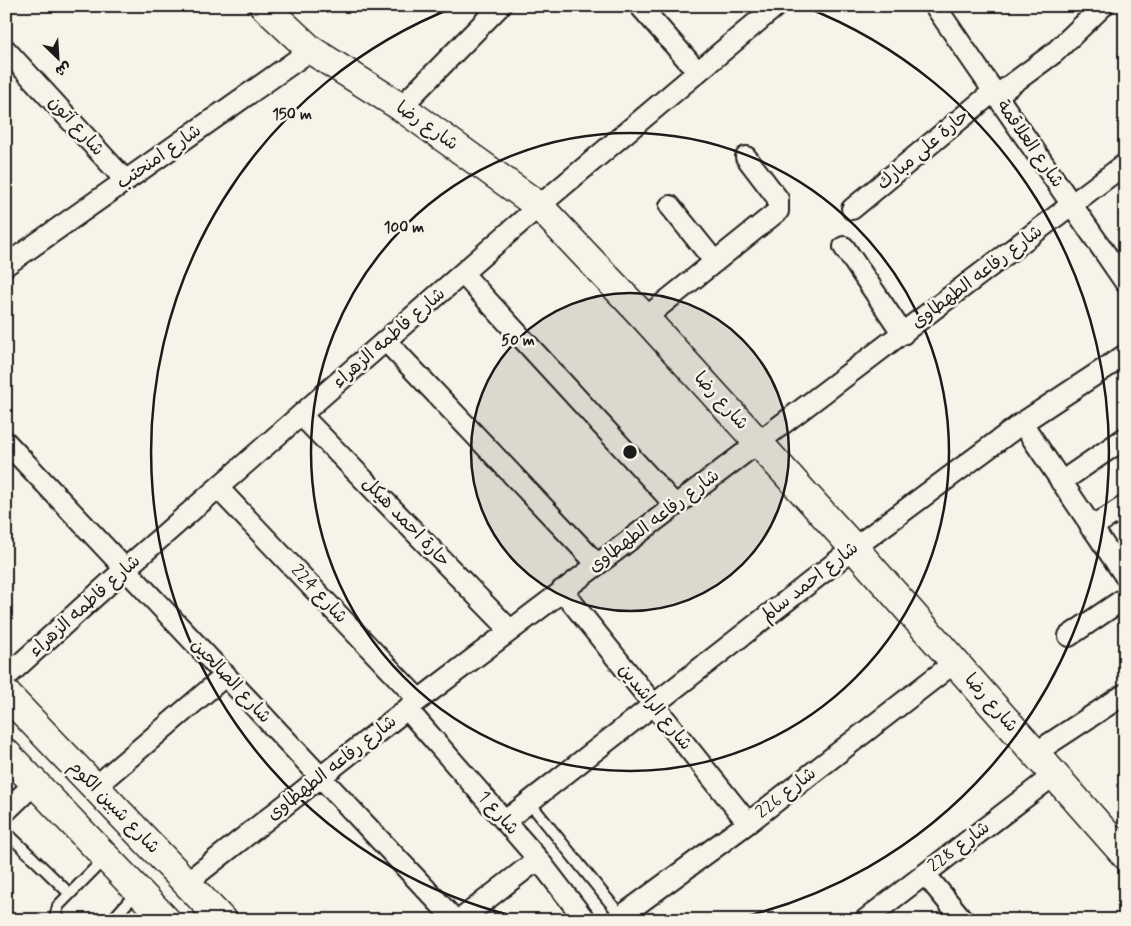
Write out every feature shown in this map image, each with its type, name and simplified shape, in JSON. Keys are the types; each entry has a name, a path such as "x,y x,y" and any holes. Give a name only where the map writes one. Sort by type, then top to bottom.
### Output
{"street":[{"name":"شارع رضا","path":"264,6 312,50 401,107 539,206 645,318 854,548 1125,855"},
{"path":"401,107 500,6"},
{"path":"640,6 698,72"},
{"name":"شارع فاطمه الزهراء","path":"6,677 125,569 539,206 776,6"},
{"name":"شارع العلاقمة","path":"935,6 1125,282"},
{"name":"حارة على مبارك","path":"852,209 995,93 1054,53 1103,6"},
{"name":"شارع آتون","path":"6,50 126,180"},
{"name":"شارع امنحتب","path":"6,265 312,50"},
{"path":"645,318 780,208 778,200 746,157"},
{"name":"شارع رفاعه الطهطاوى","path":"186,883 562,590 759,443 1125,164"},
{"path":"670,206 715,262"},
{"path":"844,247 903,334"},
{"path":"463,274 675,505"},
{"path":"386,341 597,564"},
{"name":"شارع احمد سالم","path":"505,821 854,548 1022,423 1125,355"},
{"name":"حارة احمد هيكل","path":"301,415 510,630"},
{"path":"1022,423 1125,576"},
{"path":"1061,482 1125,438"},
{"name":"شارع الصالحين","path":"9,452 125,569 455,920"},
{"name":"شارع 224","path":"218,488 413,705"},
{"path":"1091,528 1125,506"},
{"name":"شارع الراشدين","path":"562,590 748,823"},
{"path":"1069,636 1125,598"},
{"name":"شارع 226","path":"618,918 748,823 955,662"},
{"path":"95,787 226,675"},
{"name":"شارع شبين الكوم","path":"6,694 222,920"},
{"path":"1035,753 1125,694"},
{"name":"شارع 1","path":"413,705 585,920"},
{"path":"6,753 166,920"},
{"name":"شارع 228","path":"865,920 1054,775"},
{"path":"6,811 35,783"},
{"path":"460,920 538,859"},
{"path":"925,874 963,920"}],"lane":[{"path":"529,802 618,918"},
{"path":"6,832 70,894"},
{"path":"60,920 56,910 106,857"},
{"path":"112,920 138,891"}]}
